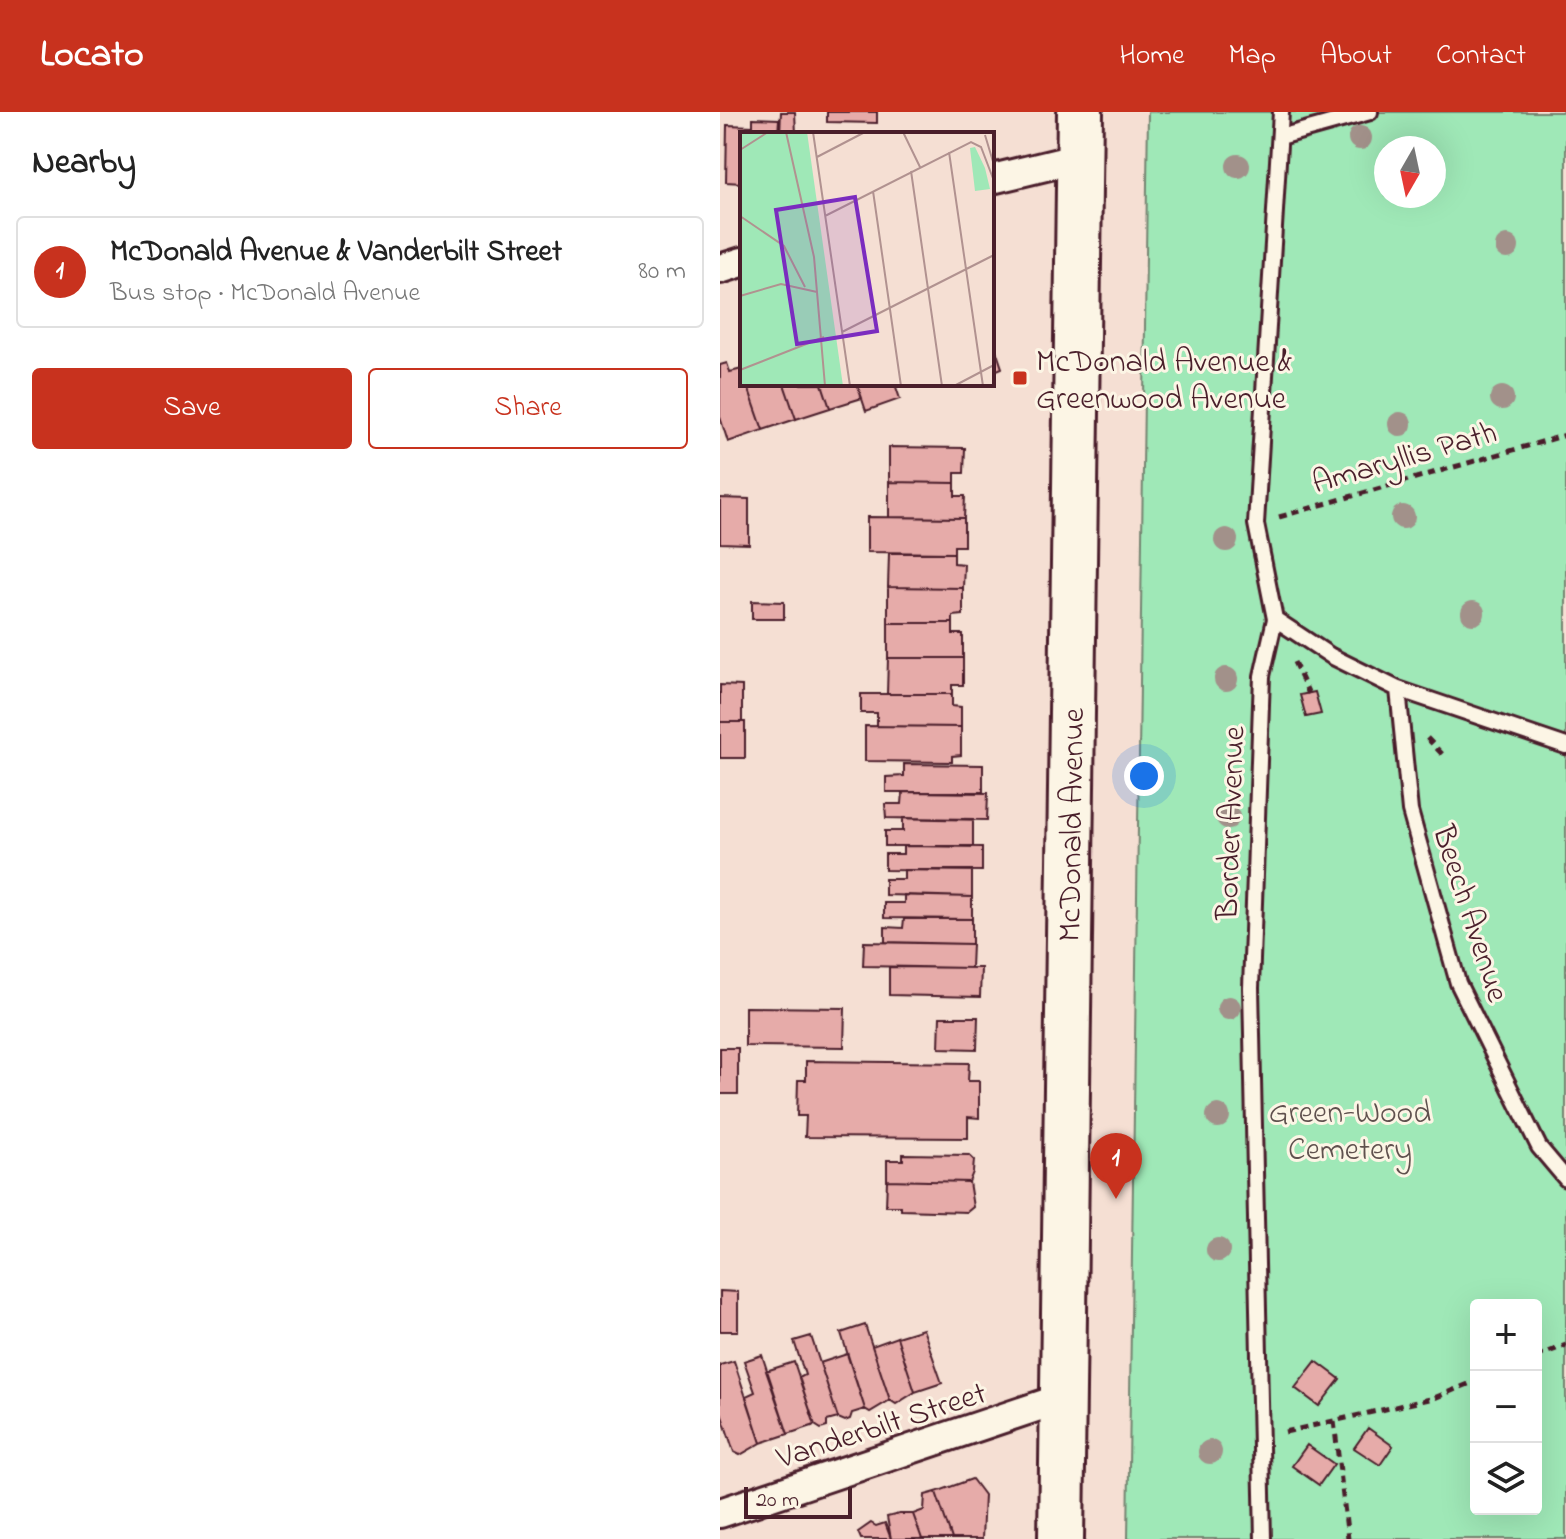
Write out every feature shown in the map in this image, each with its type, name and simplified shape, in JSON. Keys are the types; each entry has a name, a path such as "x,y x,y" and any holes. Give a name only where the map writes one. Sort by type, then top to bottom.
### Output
{"main road":[{"name":"McDonald Avenue","path":"1061,1539 1080,112"}],"street":[{"path":"994,179 1079,158"},
{"path":"720,269 740,263"},
{"name":"Vanderbilt Street","path":"720,1513 1063,1398"}],"lane":[{"name":"Border Avenue","path":"1263,1539 1251,988 1262,676 1275,619 1256,524 1281,112"},
{"path":"1280,137 1370,112"},
{"path":"1275,619 1331,656 1398,689 1566,746"},
{"name":"Beech Avenue","path":"1398,689 1410,811 1458,983 1539,1147 1566,1179"}],"path":[{"name":"Amaryllis Path","path":"1256,524 1566,435"},
{"path":"1542,1355 1566,1345"},
{"path":"1261,1438 1434,1398 1470,1383"},
{"path":"1334,1421 1348,1539"}],"green space":[{"name":"Green-Wood Cemetery","path":"1148,112 1566,112 1566,1539 1128,1539"}],"building":[{"path":"781,112 795,112 796,132 780,132"},
{"path":"827,112 877,112 877,123 827,122"},
{"path":"753,118 779,119 778,132 753,132"},
{"path":"727,125 753,126 753,132 740,132 740,183 726,182"},
{"path":"994,344 1002,368 994,371"},
{"path":"727,363 730,372 740,370 740,386 748,386 763,430 728,442 720,417 720,365"},
{"path":"748,386 785,386 796,419 763,430"},
{"path":"785,386 823,386 830,408 796,419"},
{"path":"823,386 858,386 862,398 830,408"},
{"path":"858,386 896,386 900,399 866,411"},
{"path":"889,447 965,448 964,473 955,473 955,483 889,482"},
{"path":"889,482 955,483 955,496 965,496 964,518 889,517"},
{"path":"720,498 749,499 749,544 720,543"},
{"path":"867,517 964,518 964,546 954,546 954,553 867,552"},
{"path":"889,553 954,553 954,563 964,564 963,588 888,587"},
{"path":"888,587 963,588 963,615 953,616 953,623 888,623"},
{"path":"752,601 784,602 784,619 752,619"},
{"path":"888,623 953,623 953,634 963,634 963,658 888,658"},
{"path":"888,658 963,658 963,685 952,685 952,694 887,694"},
{"path":"720,685 742,686 742,722 720,722"},
{"path":"1315,692 1321,714 1306,717 1300,695"},
{"path":"861,694 952,694 952,706 961,707 961,727 877,726 877,713 861,713"},
{"path":"720,722 745,722 745,758 720,758"},
{"path":"865,726 961,727 961,755 952,756 952,762 865,761"},
{"path":"904,764 983,765 983,792 886,792 886,777 904,776"},
{"path":"903,792 988,793 987,820 886,818 885,804 902,804"},
{"path":"903,818 973,819 973,846 885,846 885,831 903,831"},
{"path":"903,846 982,847 982,871 885,870 885,854 903,854"},
{"path":"904,870 972,870 972,897 885,895 885,879 904,879"},
{"path":"904,895 972,897 972,919 884,918 884,903 904,903"},
{"path":"904,919 972,919 972,944 885,942 885,927 903,928"},
{"path":"864,942 972,944 971,968 863,966"},
{"path":"889,967 981,968 980,997 889,995"},
{"path":"745,1007 845,1008 844,1047 745,1046"},
{"path":"940,1017 978,1017 977,1049 939,1048"},
{"path":"720,1048 738,1048 738,1094 720,1094"},
{"path":"806,1061 969,1063 968,1081 979,1081 979,1118 968,1117 968,1138 805,1137 806,1116 797,1116 798,1080 806,1080"},
{"path":"903,1154 969,1155 974,1160 973,1172 969,1182 887,1180 887,1160 903,1160"},
{"path":"887,1180 969,1182 973,1207 967,1212 901,1210 901,1206 886,1206"},
{"path":"720,1291 738,1292 738,1331 720,1331"},
{"path":"865,1325 890,1400 870,1412 865,1409 841,1333"},
{"path":"923,1329 942,1383 915,1392 897,1337"},
{"path":"811,1336 838,1418 827,1421 827,1427 821,1429 815,1425 799,1378 805,1375 794,1341"},
{"path":"897,1337 915,1392 896,1404 890,1400 872,1346"},
{"path":"847,1354 865,1409 852,1413 850,1419 845,1421 838,1418 820,1363"},
{"path":"762,1355 788,1434 761,1443 746,1396 755,1392 744,1361"},
{"path":"734,1361 761,1443 740,1455 734,1452 720,1410 720,1365"},
{"path":"1316,1361 1340,1379 1319,1406 1295,1388"},
{"path":"794,1362 815,1425 788,1434 766,1371"},
{"path":"1368,1428 1393,1446 1380,1465 1354,1448"},
{"path":"1307,1445 1334,1464 1319,1485 1292,1466"},
{"path":"972,1479 984,1495 982,1539 952,1539 936,1492"},
{"path":"936,1492 952,1539 922,1539 913,1514 924,1510 925,1495"},
{"path":"913,1514 922,1539 891,1539 887,1517"},
{"path":"871,1523 876,1526 885,1523 891,1539 861,1539 858,1532"}],"place":[{"name":"McDonald Avenue & Greenwood Avenue","path":"1020,378"},
{"name":"McDonald Avenue & Vanderbilt Street","path":"1116,1199"}]}
